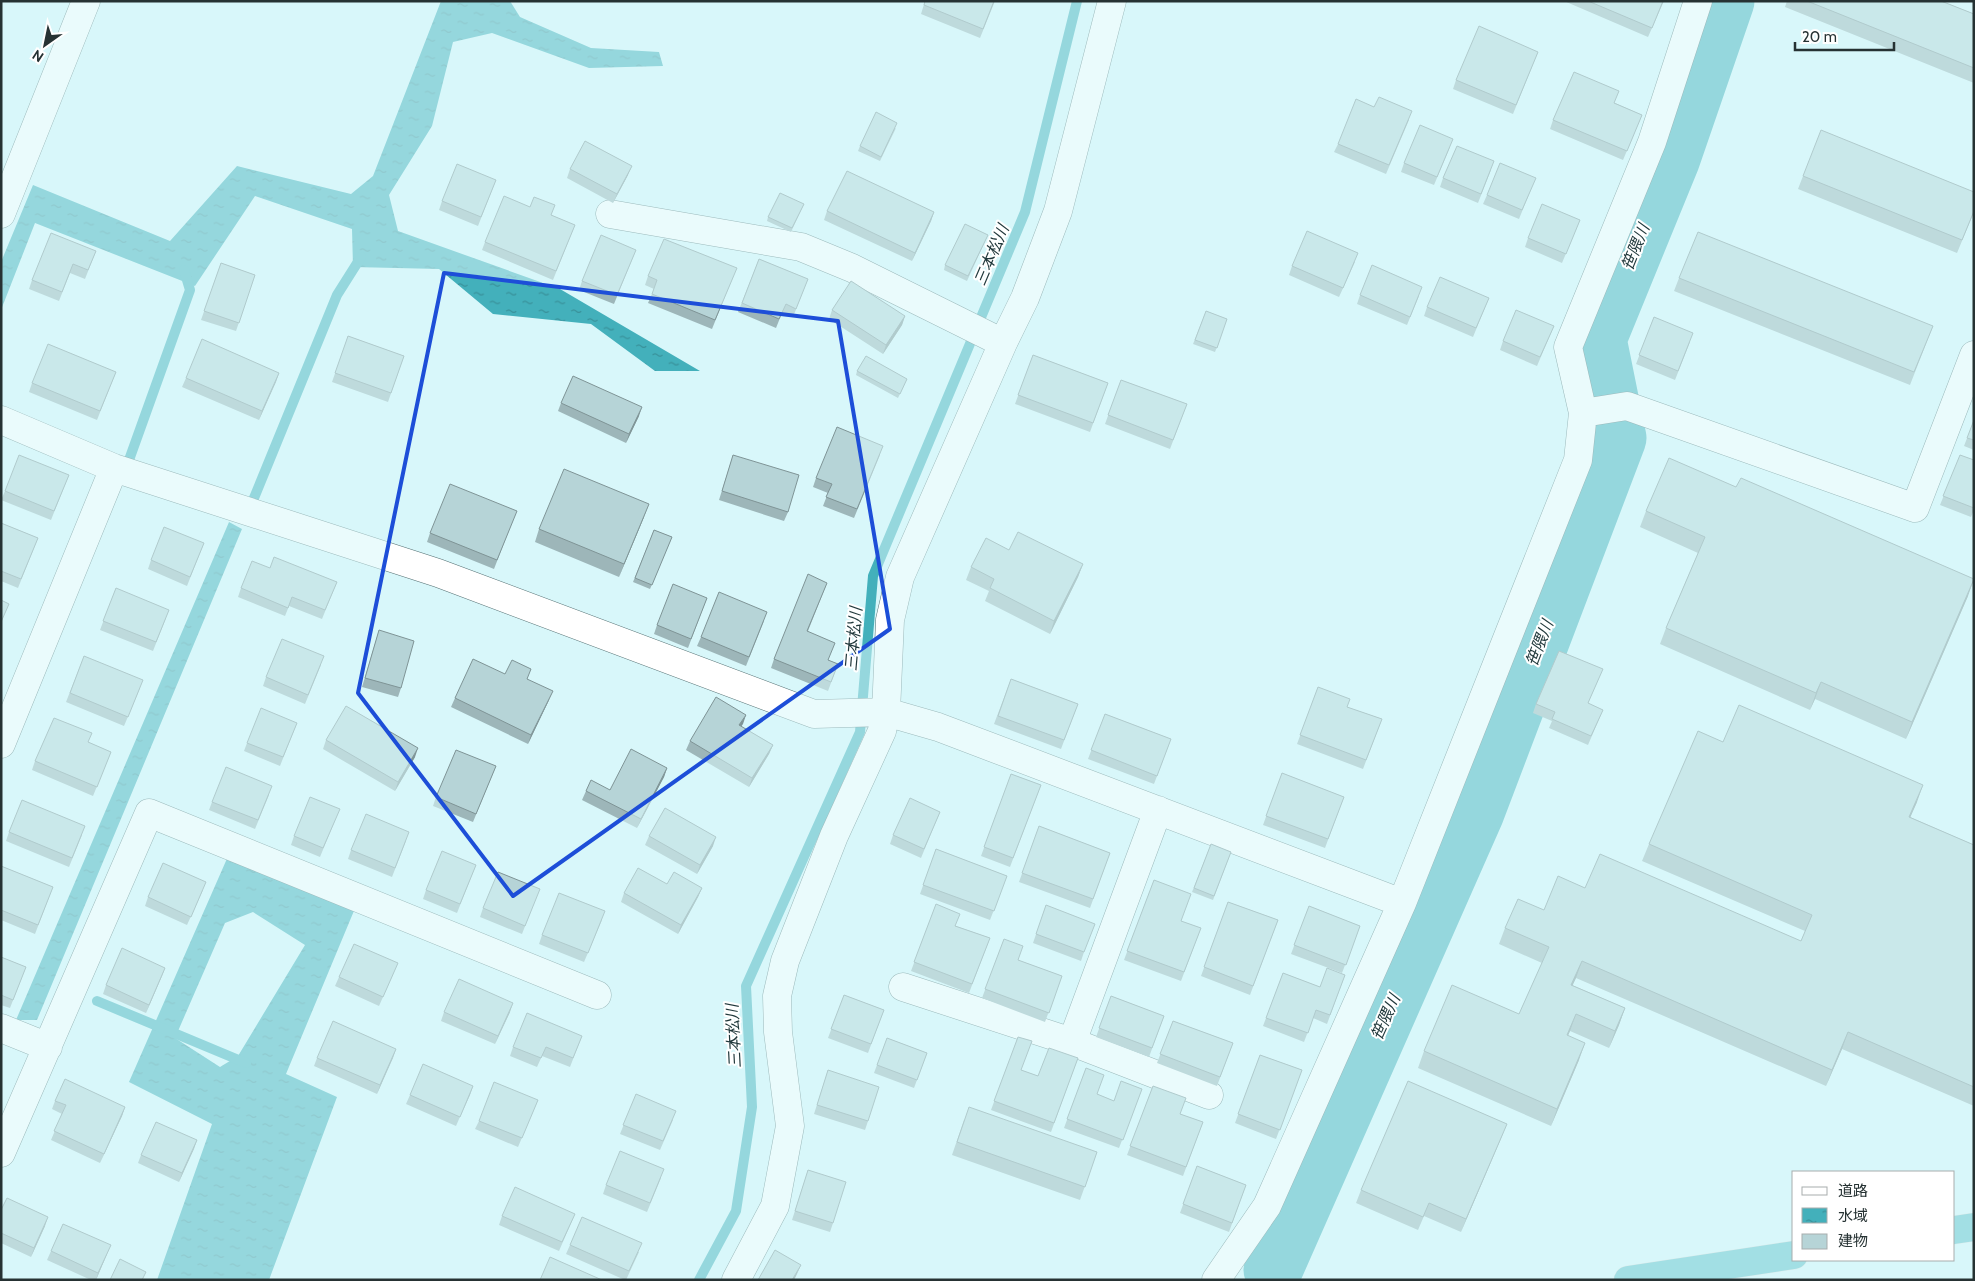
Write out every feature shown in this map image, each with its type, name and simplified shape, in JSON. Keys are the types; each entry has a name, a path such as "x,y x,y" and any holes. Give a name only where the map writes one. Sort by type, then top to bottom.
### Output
{"highway":[{"path":"1955,1230 1974,1227"},
{"path":"1628,1280 1792,1255"}],"street":[{"path":"1,214 86,1"},
{"path":"736,1280 775,1206 790,1126 778,1032 777,1005 777,996 785,961 834,836 882,731 886,712 890,620 900,577 1003,343 1025,298 1058,211 1112,1"},
{"path":"1216,1280 1267,1206 1402,902 1578,460 1583,413 1568,347 1652,142 1698,1"},
{"path":"610,214 802,246 852,268 1003,343"},
{"path":"1583,413 1627,406 1916,508 1974,354"},
{"path":"1,420 114,468 438,573 814,714 886,712 938,727 1402,902"},
{"path":"1,744 114,468"},
{"path":"1072,1042 1158,810"},
{"path":"1,1154 149,813 597,995"},
{"path":"903,988 1072,1042 1210,1095"},
{"path":"1,1028 48,1047"}],"highlighted area":[{"path":"444,273 838,321 890,629 513,896 358,693"}],"water":[{"path":"441,1 510,1 520,17 591,48 659,52 663,66 589,68 492,33 453,42 432,126 389,195 398,231 560,289 700,371 655,371 591,324 493,314 439,269 353,267 352,229 255,196 195,286 35,223 1,310 1,262 33,185 170,241 237,166 351,194 373,176"},
{"path":"229,522 242,529 37,1020 16,1020"},
{"path":"229,854 356,906 286,1074 337,1097 269,1280 157,1280 212,1124 129,1082","holes":["253,912 305,945 238,1056 220,1067 175,1038 225,923"]}],"building":[{"path":"925,1 994,1 983,29 924,5"},
{"path":"1588,1 1663,1 1652,28"},
{"path":"1807,1 1941,1 1974,14 1974,68"},
{"path":"1479,26 1538,52 1516,105 1456,80"},
{"path":"1574,72 1619,91 1614,103 1642,115 1627,151 1553,120"},
{"path":"1379,97 1412,111 1389,165 1338,144 1356,99 1374,107"},
{"path":"876,112 897,123 881,157 860,146"},
{"path":"1420,125 1453,139 1437,177 1404,163"},
{"path":"1821,130 1974,192 1974,211 1962,240 1803,176"},
{"path":"585,141 632,166 617,194 570,169"},
{"path":"1457,146 1494,161 1481,194 1443,178"},
{"path":"1500,163 1536,178 1522,210 1487,195"},
{"path":"457,164 496,180 481,217 442,201"},
{"path":"847,171 934,212 915,253 827,211"},
{"path":"780,193 804,204 792,228 768,217"},
{"path":"504,196 530,207 534,197 555,205 551,215 575,225 556,271 485,242"},
{"path":"1542,204 1580,220 1566,254 1528,238"},
{"path":"965,224 988,235 968,276 945,265"},
{"path":"1307,231 1358,253 1343,288 1292,266"},
{"path":"1698,232 1933,326 1914,372 1679,278"},
{"path":"51,233 96,251 88,270 73,264 62,292 32,280"},
{"path":"601,235 636,250 617,295 582,281"},
{"path":"664,239 737,268 715,320 652,294 657,280 648,276"},
{"path":"759,259 808,279 796,309 786,304 779,319 742,303"},
{"path":"221,263 255,275 239,323 204,311"},
{"path":"1372,265 1422,287 1410,317 1360,295"},
{"path":"1440,277 1489,298 1476,328 1427,307"},
{"path":"851,281 905,316 886,345 832,310"},
{"path":"1516,310 1554,326 1540,357 1503,341"},
{"path":"1206,311 1227,319 1217,348 1195,340"},
{"path":"1654,317 1693,333 1678,371 1639,355"},
{"path":"348,336 404,356 391,393 335,373"},
{"path":"202,339 279,373 262,411 186,378"},
{"path":"48,344 116,372 100,411 32,383"},
{"path":"1033,355 1108,383 1093,423 1018,395"},
{"path":"866,356 907,379 900,394 857,371"},
{"path":"573,376 642,407 629,434 561,403"},
{"path":"1121,380 1187,404 1173,440 1108,415"},
{"path":"1974,420 1974,440 1967,438"},
{"path":"837,427 883,446 857,509 826,497 832,484 816,478"},
{"path":"19,455 69,475 54,511 5,491"},
{"path":"733,455 799,475 788,512 722,491"},
{"path":"1960,455 1974,460 1974,508 1943,496"},
{"path":"1669,458 1736,487 1741,478 1974,579 1912,722 1821,682 1816,693 1666,628 1705,537 1646,511"},
{"path":"564,469 649,504 624,564 539,529"},
{"path":"450,484 517,511 497,560 430,533"},
{"path":"1,523 38,538 21,579 1,571"},
{"path":"164,527 204,543 190,577 151,560"},
{"path":"654,530 672,537 652,585 635,578"},
{"path":"1018,532 1083,564 1054,621 990,588 994,579 971,567 986,538 1009,550"},
{"path":"274,557 337,582 325,610 292,597 288,608 241,588 252,561 270,568"},
{"path":"808,574 827,583 807,631 835,643 828,660 838,664 831,682 774,659"},
{"path":"673,584 707,598 691,639 657,625"},
{"path":"116,588 169,610 156,642 103,621"},
{"path":"719,592 767,612 749,657 701,637"},
{"path":"1,600 9,604 1,622"},
{"path":"379,630 414,641 401,688 365,678"},
{"path":"282,639 324,656 308,695 266,677"},
{"path":"1559,651 1603,669 1588,703 1603,710 1591,736 1552,719 1555,712 1536,704"},
{"path":"84,656 143,680 128,717 70,693"},
{"path":"473,659 505,674 512,660 531,669 527,679 553,691 531,735 455,698"},
{"path":"1011,679 1078,704 1064,740 998,716"},
{"path":"1318,687 1350,699 1347,707 1382,719 1366,760 1300,735"},
{"path":"716,697 746,715 739,725 773,745 752,778 690,741"},
{"path":"1739,705 1923,785 1909,817 1974,845 1974,1087 1848,1032 1832,1070 1582,961 1571,985 1625,1008 1615,1031 1576,1014 1567,1035 1585,1043 1557,1109 1424,1051 1452,985 1519,1014 1549,947 1505,928 1518,899 1544,910 1558,876 1585,888 1600,854 1801,941 1812,915 1649,844 1698,731 1723,742"},
{"path":"346,706 418,748 398,782 326,740"},
{"path":"261,708 297,723 283,757 247,743"},
{"path":"1105,714 1171,739 1157,776 1091,750"},
{"path":"54,718 92,733 88,742 111,752 97,787 35,761"},
{"path":"631,749 667,768 641,819 586,791 591,780 610,790"},
{"path":"456,750 496,766 476,814 436,797"},
{"path":"226,767 272,786 258,820 212,802"},
{"path":"1282,773 1344,797 1328,839 1266,816"},
{"path":"1011,774 1041,785 1013,858 984,847"},
{"path":"310,797 340,809 323,848 294,836"},
{"path":"910,798 940,812 924,849 893,835"},
{"path":"22,800 85,826 72,858 9,832"},
{"path":"665,808 716,837 700,865 649,836"},
{"path":"366,814 409,832 395,868 351,850"},
{"path":"1039,826 1110,853 1093,899 1022,873"},
{"path":"1211,844 1231,852 1214,896 1194,888"},
{"path":"936,849 1007,876 994,911 923,885"},
{"path":"442,851 476,865 460,904 426,890"},
{"path":"163,863 206,882 191,917 148,897"},
{"path":"1,866 53,887 38,925 1,910"},
{"path":"638,868 667,884 674,872 702,888 681,925 624,893"},
{"path":"498,872 540,889 525,926 483,908"},
{"path":"1154,880 1191,894 1181,921 1201,928 1184,972 1127,951"},
{"path":"559,893 605,911 588,953 542,935"},
{"path":"1228,902 1278,920 1253,986 1204,967"},
{"path":"936,904 960,914 955,926 990,938 972,984 914,962"},
{"path":"1046,905 1095,924 1084,952 1036,934"},
{"path":"1309,906 1360,926 1346,965 1294,945"},
{"path":"1004,939 1023,946 1018,960 1062,976 1049,1013 985,989"},
{"path":"354,944 398,963 383,997 339,977"},
{"path":"122,948 165,968 149,1005 106,985"},
{"path":"1,957 26,967 13,1000 1,995"},
{"path":"1327,968 1345,975 1330,1015 1316,1010 1308,1033 1266,1018 1283,973 1320,987"},
{"path":"459,979 513,1003 498,1036 444,1012"},
{"path":"844,995 884,1010 871,1044 831,1029"},
{"path":"1111,996 1164,1016 1152,1048 1099,1028"},
{"path":"527,1013 582,1036 573,1058 546,1047 541,1058 513,1047"},
{"path":"333,1021 396,1049 380,1085 317,1058"},
{"path":"1173,1021 1233,1043 1220,1077 1160,1054"},
{"path":"1018,1037 1032,1041 1021,1070 1038,1076 1049,1048 1078,1058 1054,1123 994,1101"},
{"path":"887,1038 927,1053 917,1080 877,1065"},
{"path":"1260,1055 1302,1070 1280,1130 1238,1114"},
{"path":"423,1064 473,1086 460,1117 410,1095"},
{"path":"1086,1068 1104,1075 1097,1094 1114,1101 1121,1081 1142,1089 1123,1140 1067,1119"},
{"path":"828,1070 879,1087 868,1121 817,1105"},
{"path":"65,1079 125,1107 104,1154 54,1131 66,1105 55,1101"},
{"path":"1408,1081 1507,1124 1466,1219 1429,1203 1423,1217 1361,1190"},
{"path":"494,1082 538,1100 522,1138 479,1121"},
{"path":"1153,1086 1186,1098 1180,1114 1203,1122 1186,1167 1130,1146"},
{"path":"636,1094 676,1111 663,1141 623,1125"},
{"path":"969,1107 1097,1152 1085,1187 957,1142"},
{"path":"156,1122 197,1140 182,1173 141,1155"},
{"path":"620,1151 664,1169 650,1203 606,1185"},
{"path":"1197,1166 1246,1185 1232,1223 1183,1204"},
{"path":"808,1170 846,1182 833,1223 795,1211"},
{"path":"515,1187 575,1214 562,1242 502,1216"},
{"path":"7,1198 48,1217 34,1248 1,1233 1,1210"},
{"path":"582,1217 642,1243 629,1271 570,1245"},
{"path":"63,1224 111,1245 98,1273 51,1251"},
{"path":"775,1250 801,1265 792,1280 758,1280"},
{"path":"550,1257 602,1280 540,1280"},
{"path":"120,1259 146,1272 142,1280 110,1280"}],"waterway":[{"name":"三本松川","path":"699,1280 736,1211 752,1107 746,986 860,732 873,576 1025,212 1077,1"},
{"name":"笹隈川","path":"1273,1270 1475,812 1617,438 1597,339 1671,158 1725,1"},
{"path":"254,498 337,295 361,257"},
{"path":"129,460 190,290 184,270"},
{"path":"97,1001 246,1063"}]}
